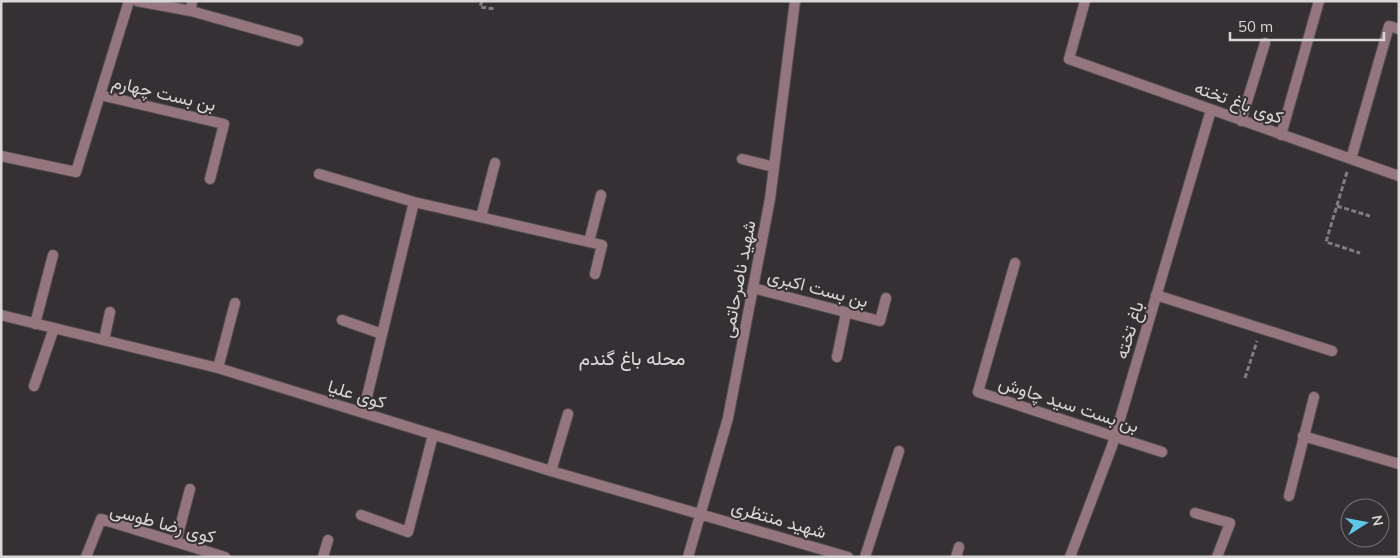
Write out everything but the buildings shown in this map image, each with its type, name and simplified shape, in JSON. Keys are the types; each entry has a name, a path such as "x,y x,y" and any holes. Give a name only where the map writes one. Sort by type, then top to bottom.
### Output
{"street":[{"path":"1,156 76,172 129,1"},
{"path":"137,1 192,6 298,41"},
{"name":"شهید ناصرحاتمی","path":"688,557 728,418 770,199 795,1"},
{"name":"کوی باغ تخته","path":"1085,1 1069,59 1399,176"},
{"path":"1281,135 1318,1"},
{"path":"1351,159 1389,26 1399,29"},
{"path":"1241,121 1265,43"},
{"name":"بن بست چهارم","path":"100,95 224,124 210,179"},
{"name":"باغ تخته","path":"1070,557 1114,437 1212,110"},
{"path":"742,159 774,167"},
{"path":"480,217 495,163"},
{"path":"320,174 414,202 602,245 595,274"},
{"path":"589,242 601,195"},
{"path":"362,413 414,202"},
{"path":"35,324 53,255"},
{"name":"بن بست سید چاوش","path":"1015,263 978,392 1162,452"},
{"name":"بن بست اکبری","path":"753,288 880,321 886,298"},
{"path":"1156,295 1332,351"},
{"path":"218,368 235,303"},
{"path":"104,340 110,312"},
{"path":"837,357 846,313"},
{"name":"کوی علیا","path":"1,315 218,368 551,471 700,513"},
{"path":"342,320 382,334"},
{"path":"34,386 54,328"},
{"path":"1288,496 1314,398"},
{"path":"551,471 568,414"},
{"path":"361,515 408,532 433,435"},
{"path":"1303,436 1399,464"},
{"path":"866,557 900,451"},
{"path":"176,542 190,489"},
{"name":"شهید منتظری","path":"700,513 848,557"},
{"path":"1195,513 1230,523 1217,557"},
{"name":"کوی رضا طوسی","path":"86,557 101,519 226,557"},
{"path":"323,557 328,540"}],"path":[{"path":"482,1 480,6 495,9"},
{"path":"1351,159 1326,242 1360,253"},
{"path":"1337,206 1370,216"},
{"path":"1245,378 1261,328"}],"district":[{"name":"محله باغ گندم","path":"632,358"}]}
